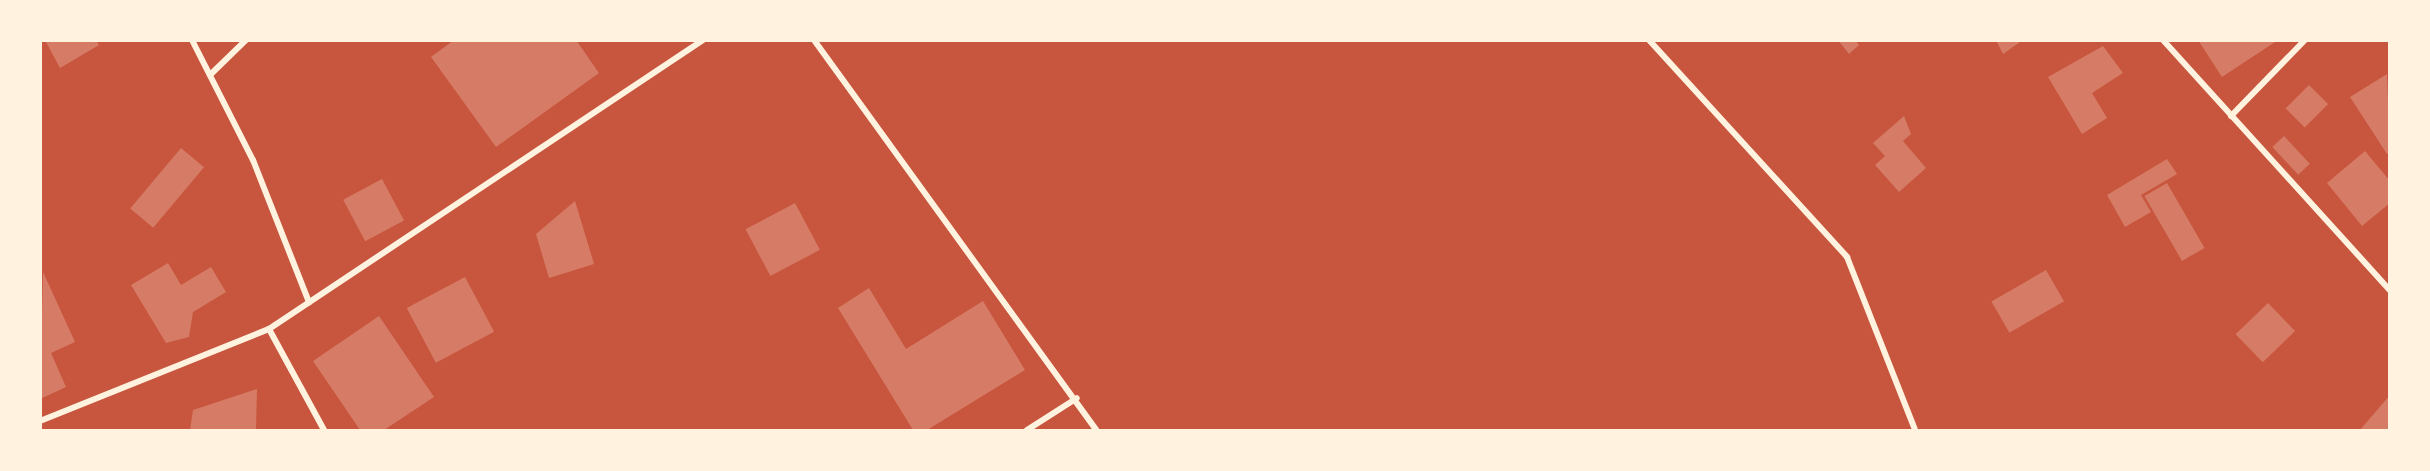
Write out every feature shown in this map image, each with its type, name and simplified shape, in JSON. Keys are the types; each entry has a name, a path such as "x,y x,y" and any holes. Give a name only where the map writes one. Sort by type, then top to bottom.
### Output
{"street":[{"path":"192,40 253,160 309,302"},
{"path":"210,75 246,40"},
{"path":"40,421 269,329 703,40"},
{"path":"814,40 1077,398 1096,430"},
{"path":"1649,40 1847,257 1915,430"},
{"path":"2163,40 2390,290"},
{"path":"2231,116 2305,40"},
{"path":"269,329 324,430"},
{"path":"1027,430 1077,398"}],"building":[{"path":"45,40 96,40 99,45 60,68"},
{"path":"454,40 576,40 599,73 496,147 431,57"},
{"path":"1838,40 1855,40 1859,45 1849,54"},
{"path":"1996,40 2023,40 2003,54"},
{"path":"2198,40 2278,40 2222,77"},
{"path":"2103,46 2123,73 2092,93 2107,118 2082,134 2048,77"},
{"path":"2387,74 2390,152 2387,154 2350,97"},
{"path":"2309,85 2328,104 2305,127 2286,108"},
{"path":"1904,116 1911,134 1903,141 1926,168 1899,192 1875,165 1885,156 1873,143"},
{"path":"2284,136 2310,164 2298,175 2272,147"},
{"path":"181,148 204,167 153,228 130,209"},
{"path":"2365,151 2390,181 2390,203 2362,226 2327,183"},
{"path":"2167,159 2177,174 2141,195 2151,212 2125,227 2107,195"},
{"path":"382,179 404,220 365,241 343,200"},
{"path":"2167,183 2204,248 2182,261 2144,196"},
{"path":"575,201 594,264 549,278 536,234"},
{"path":"795,203 820,250 770,276 746,229"},
{"path":"168,263 181,285 211,267 226,292 193,312 189,337 166,343 131,285"},
{"path":"2046,270 2064,301 2009,333 1991,302"},
{"path":"43,272 75,342 51,353 66,387 40,399"},
{"path":"465,277 494,332 436,363 407,308"},
{"path":"869,288 906,349 983,301 1025,370 927,430 913,430 838,308"},
{"path":"2268,303 2295,331 2263,362 2236,334"},
{"path":"379,316 434,397 384,430 360,430 313,361"},
{"path":"257,389 256,430 190,430 193,410"},
{"path":"2390,395 2390,430 2360,430"}]}
